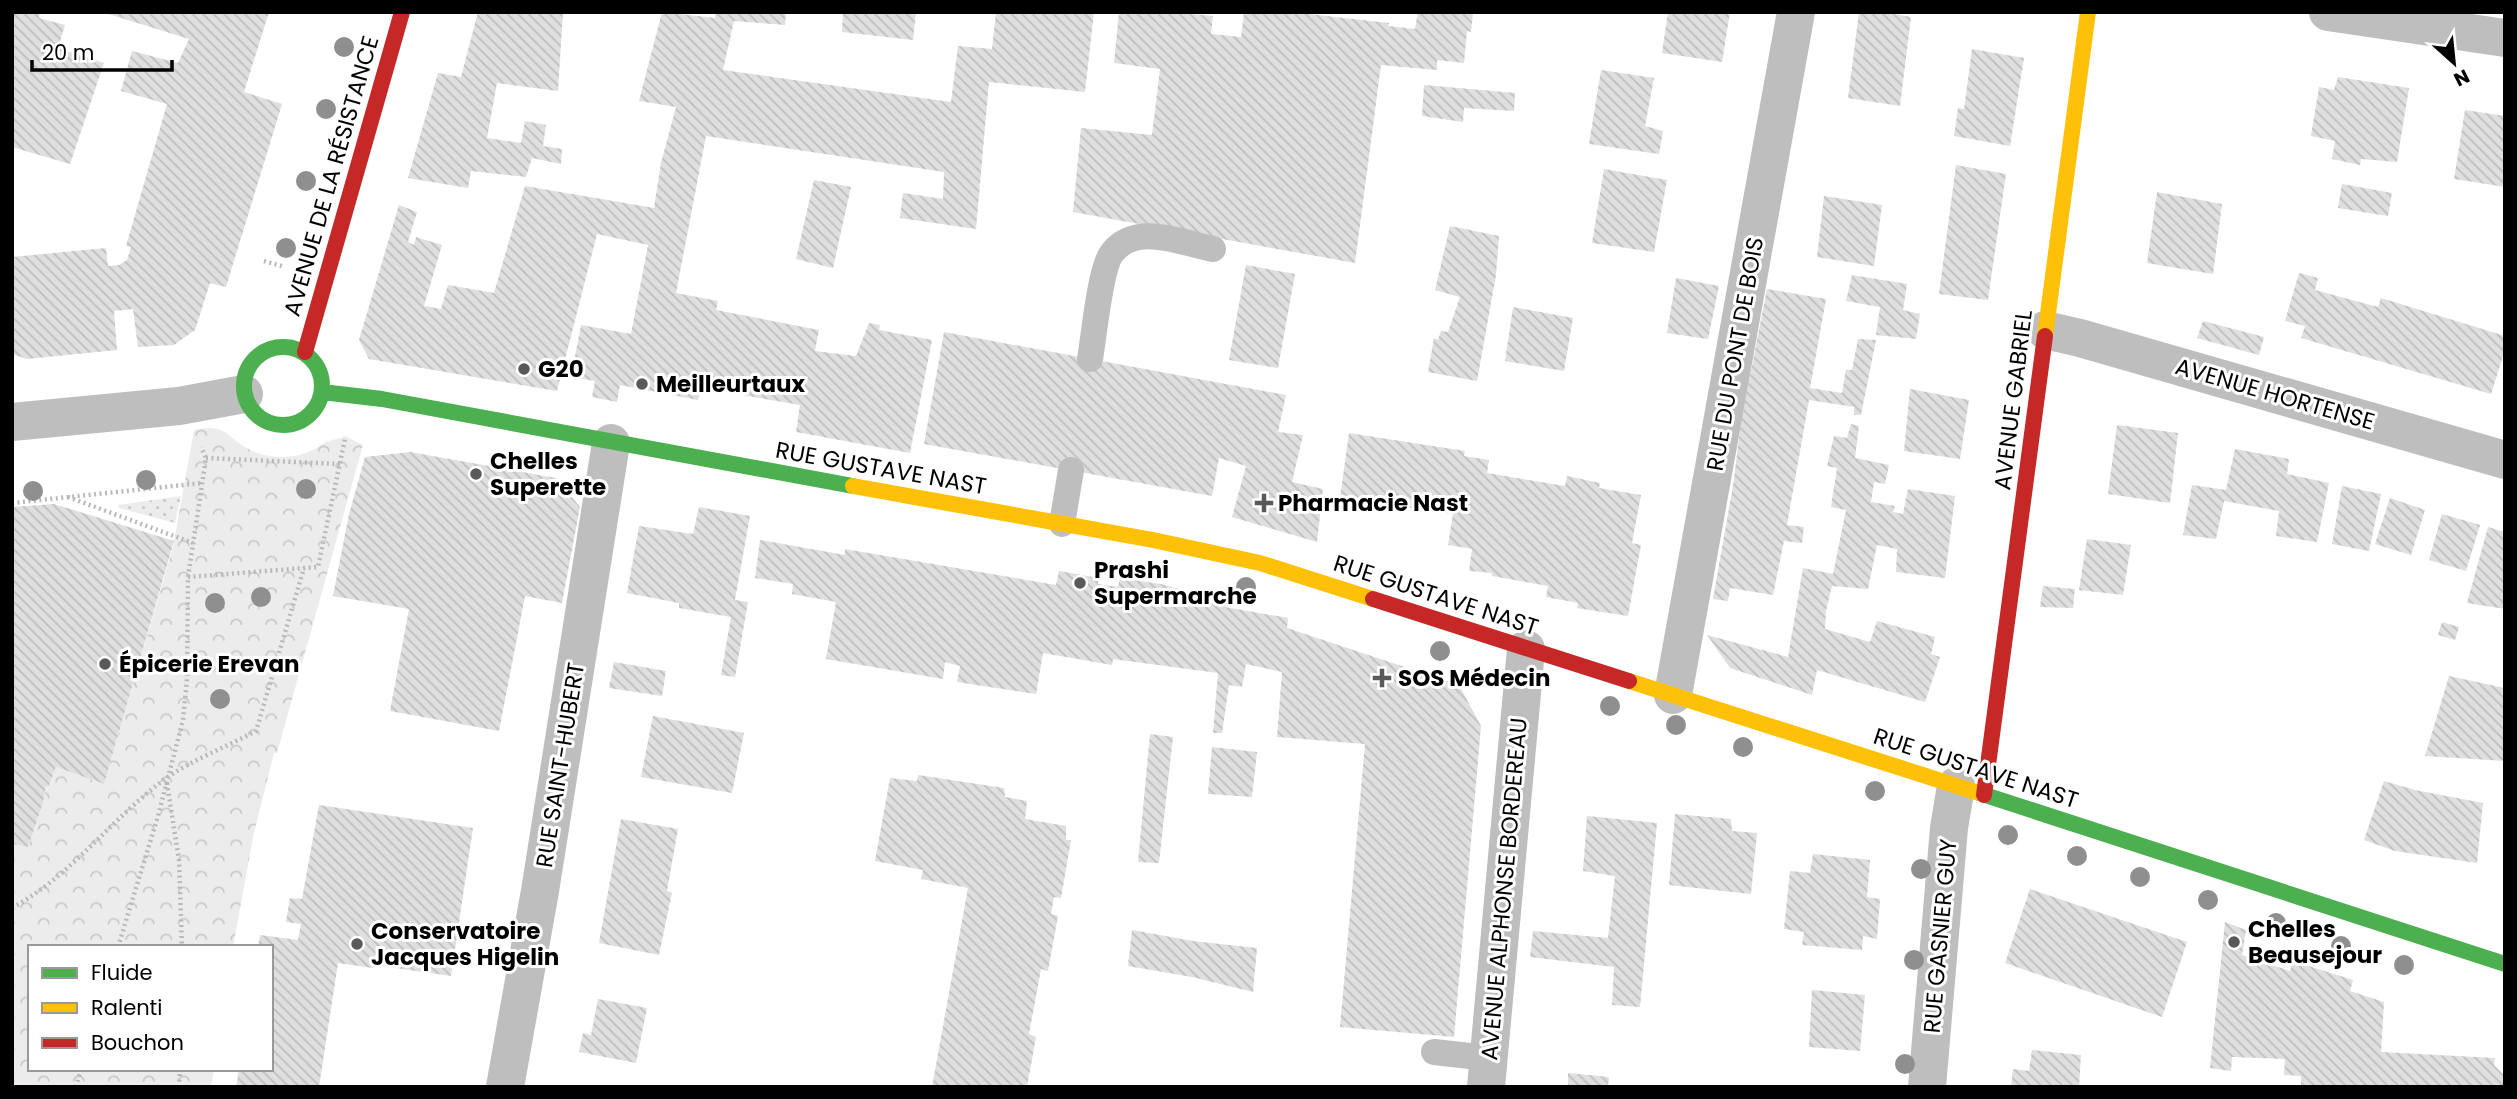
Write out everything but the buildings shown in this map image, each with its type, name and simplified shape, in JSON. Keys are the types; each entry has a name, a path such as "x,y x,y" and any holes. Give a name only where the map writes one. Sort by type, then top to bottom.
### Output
{"street":[{"name":"AVENUE DE LA RÉSISTANCE","path":"305,352 402,12"},
{"name":"RUE DU PONT DE BOIS","path":"1674,695 1796,12"},
{"name":"AVENUE GABRIEL","path":"1970,790 2045,330 2088,12"},
{"path":"2328,12 2505,38"},
{"name":"AVENUE HORTENSE","path":"2045,330 2505,460"},
{"path":"279,346 292,347 305,352 319,369 323,381 322,392 318,405 309,415 284,425 270,423 258,417 249,407 244,394 244,381 248,368 256,357 279,346"},
{"name":"RUE GUSTAVE NAST","path":"322,392 382,399 1153,540 1260,563 2505,964"},
{"path":"12,422 179,406 244,394"},
{"name":"RUE SAINT-HUBERT","path":"505,1087 540,891 611,443"},
{"name":"AVENUE ALPHONSE BORDEREAU","path":"1487,1072 1526,649"},
{"name":"RUE GASNIER GUY","path":"1927,1087 1949,828 1970,790"}],"lane":[{"path":"1090,359 1104,275 1110,255 1124,242 1140,236 1156,237 1213,249"},
{"path":"1062,524 1071,470"},
{"path":"1434,1052 1487,1072"}],"path":[{"path":"188,577 318,567 345,436"},
{"path":"119,945 158,817 183,720 187,679 188,577 206,457 201,445"},
{"path":"206,457 340,464"},
{"path":"12,503 202,483"},
{"path":"67,497 193,543"},
{"path":"12,908 34,896 62,873 166,778 256,731 304,568"},
{"path":"166,778 174,815 179,860 183,945"}],"green space":[{"path":"213,428 224,431 253,451 280,457 307,453 345,436 363,445 277,753 274,753 253,837 233,945 28,945 28,1071 214,1071 211,1087 12,1087 12,844 28,847 46,786 50,785 56,767 104,784 173,547 194,430"},
{"path":"181,496 175,523 119,508 118,505"}],"traffic: fast":[{"path":"283,347 298,350 311,358 319,371 322,386 319,401 311,414 298,422 283,425 268,422 255,414 247,401 244,386 247,371 255,358 268,350 283,347"},
{"path":"322,392 382,399 853,486"},
{"path":"1979,793 2505,964"}],"traffic: slow":[{"path":"2045,336 2088,12"},
{"path":"853,486 1153,540 1260,563 1373,599"},
{"path":"1629,681 1979,793"}],"traffic: jam":[{"path":"305,352 402,12"},
{"path":"1984,795 2045,336"},
{"path":"1373,599 1629,681"}],"place":[{"name":"G20","path":"524,369"},
{"name":"Meilleurtaux","path":"642,384"},
{"name":"Chelles Superette","path":"476,474"},
{"name":"Pharmacie Nast","path":"1264,503"},
{"name":"Prashi Supermarche","path":"1080,583"},
{"name":"Épicerie Erevan","path":"105,664"},
{"name":"SOS Médecin","path":"1382,678"},
{"name":"Chelles Beausejour","path":"2234,942"},
{"name":"Conservatoire Jacques Higelin","path":"357,944"}]}
